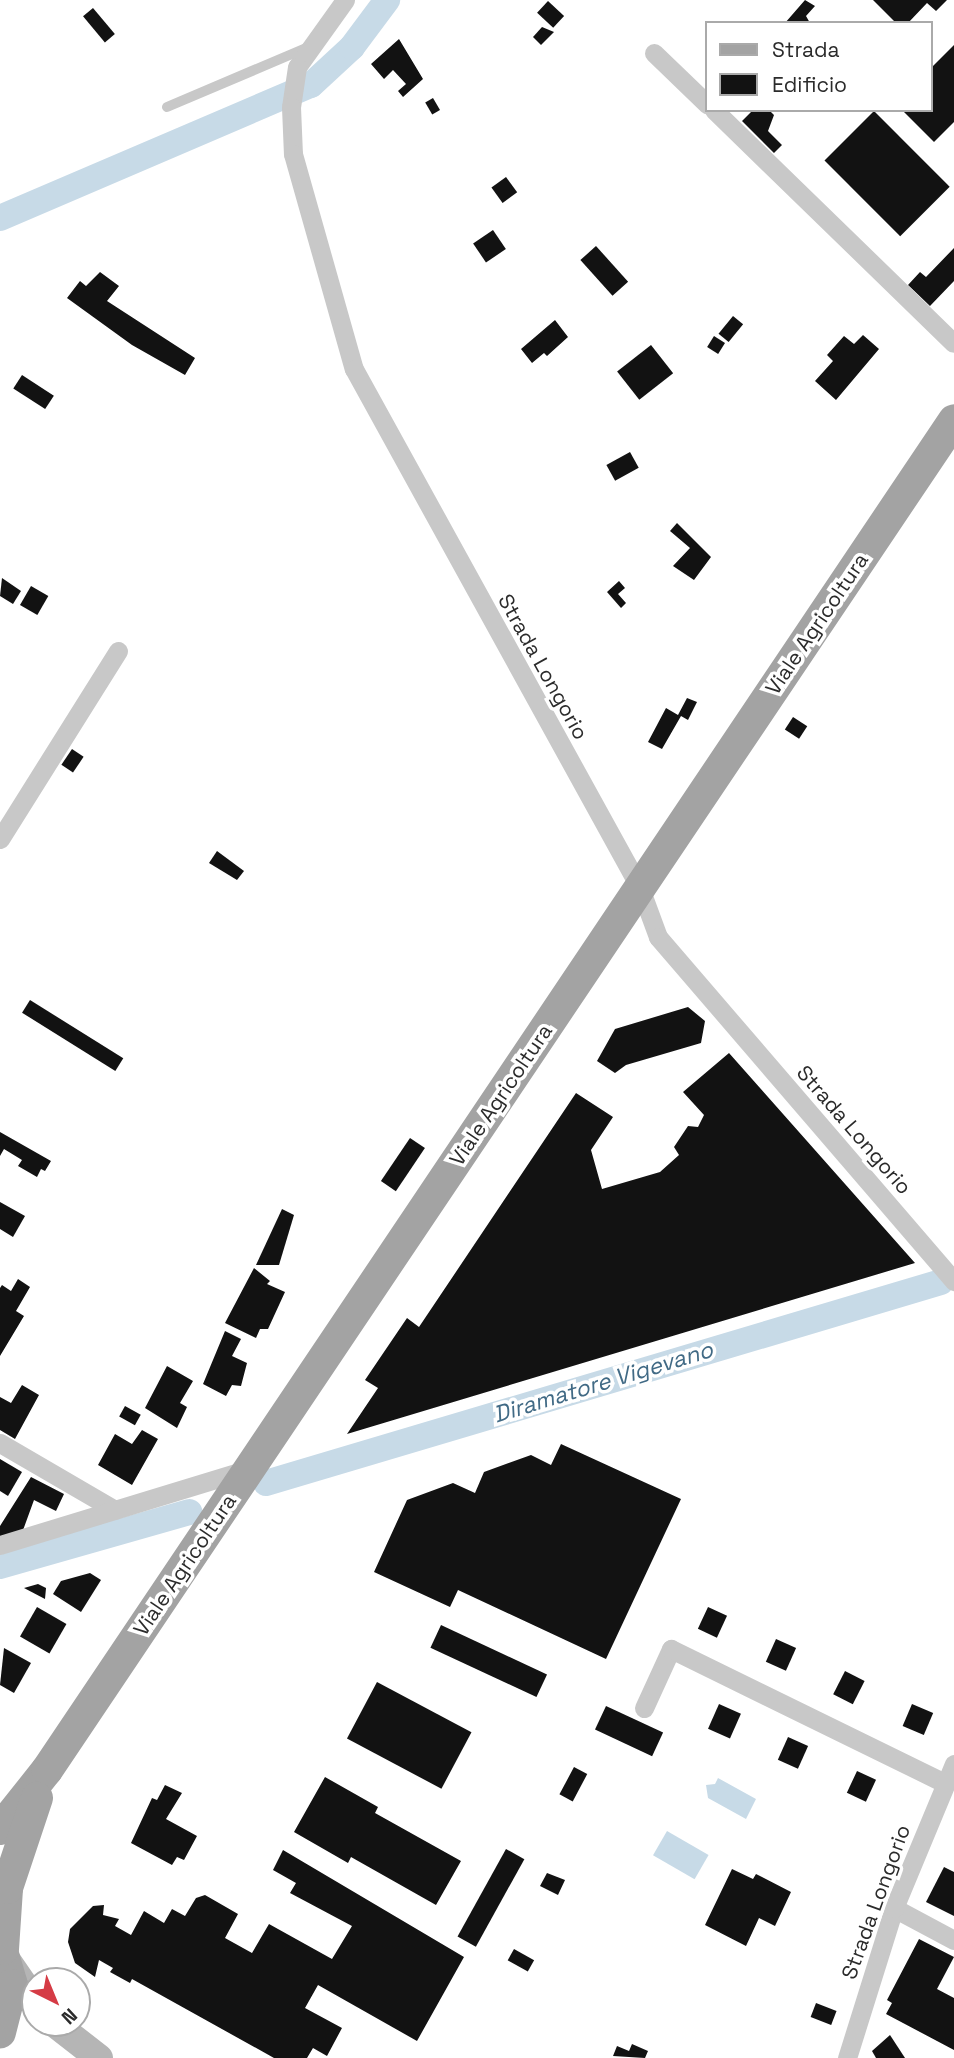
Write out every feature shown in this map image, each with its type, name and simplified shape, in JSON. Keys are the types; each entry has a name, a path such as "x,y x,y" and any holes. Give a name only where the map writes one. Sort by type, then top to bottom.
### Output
{"main road":[{"name":"Viale Agricoltura","path":"0,1829 47,1770 954,420"},
{"name":"Viale Agricoltura","path":"0,2032 12,1985 4,1952 7,1888 47,1770"},
{"path":"4,1952 21,1979"},
{"path":"72,2037 99,2058"}],"street":[{"name":"Strada Longorio","path":"345,0 307,48 295,82 291,107 293,154 354,369 640,888 658,937 954,1281"},
{"path":"654,53 706,103"},
{"path":"716,112 954,343"},
{"path":"0,839 118,651"},
{"path":"0,1443 115,1510"},
{"path":"0,1545 247,1472"},
{"path":"644,1708 671,1649 946,1784"},
{"name":"Strada Longorio","path":"847,2058 894,1908 954,1763"},
{"path":"894,1908 954,1940"}],"lane":[{"path":"167,107 307,48"}],"water":[{"path":"718,1778 756,1799 746,1819 708,1798 706,1785 715,1784"},
{"path":"667,1831 709,1855 695,1879 653,1855"}],"building":[{"path":"805,0 815,6 806,16 809,21 787,21"},
{"path":"873,0 947,0 936,11 927,3 910,21 894,21"},
{"path":"548,1 564,16 553,28 537,13"},
{"path":"93,8 115,34 105,42 83,16"},
{"path":"542,27 554,32 541,45 533,37"},
{"path":"399,39 423,79 403,97 398,91 406,84 393,70 384,79 371,64"},
{"path":"954,45 954,122 934,142 904,112 933,112 933,66"},
{"path":"433,98 440,110 432,115 425,102"},
{"path":"751,112 771,112 774,115 768,131 782,145 774,153 742,121"},
{"path":"873,112 950,187 900,236 825,160"},
{"path":"506,177 517,192 503,203 491,188"},
{"path":"493,230 506,249 486,262 473,243"},
{"path":"596,246 628,282 613,296 580,260"},
{"path":"954,248 954,281 930,306 908,285 920,272 926,277"},
{"path":"100,272 119,286 107,301 195,358 185,375 132,345 67,298 80,281 86,286"},
{"path":"733,316 743,324 729,342 719,334"},
{"path":"555,320 568,337 547,356 544,353 532,363 521,349"},
{"path":"863,335 879,349 836,400 815,381 833,361 827,355 844,336 854,344"},
{"path":"714,336 725,343 718,354 707,347"},
{"path":"651,345 673,373 639,400 617,371"},
{"path":"22,375 54,396 45,409 13,388"},
{"path":"630,452 639,468 615,481 606,465"},
{"path":"677,523 711,557 694,580 673,566 690,548 670,531"},
{"path":"2,578 21,591 13,604 0,596"},
{"path":"619,581 625,588 618,594 626,603 621,608 607,592"},
{"path":"31,586 48,596 37,615 20,605"},
{"path":"687,698 697,702 688,720 681,716 662,749 648,742 666,708 678,715"},
{"path":"793,717 807,726 799,739 785,730"},
{"path":"72,749 84,757 73,773 61,765"},
{"path":"217,851 244,871 237,880 209,863"},
{"path":"30,1000 123,1058 115,1071 22,1013"},
{"path":"688,1007 705,1021 701,1043 626,1065 615,1073 597,1061 615,1029"},
{"path":"729,1053 915,1263 347,1434 378,1388 365,1380 407,1318 419,1327 576,1093 613,1117 591,1150 602,1189 660,1172 679,1155 674,1147 688,1126 698,1127 704,1115 683,1092"},
{"path":"0,1132 51,1161 45,1171 41,1169 37,1177 18,1166 22,1160 4,1149 0,1156"},
{"path":"410,1138 425,1148 396,1191 381,1181"},
{"path":"0,1202 25,1216 13,1237 0,1229"},
{"path":"282,1209 294,1215 279,1265 256,1265"},
{"path":"254,1268 270,1281 267,1284 285,1292 268,1329 260,1329 256,1338 225,1323"},
{"path":"18,1279 30,1287 16,1311 24,1316 0,1356 0,1288 2,1285 11,1291"},
{"path":"225,1331 241,1339 232,1356 247,1363 241,1386 232,1385 226,1396 203,1384"},
{"path":"167,1366 193,1381 180,1403 187,1407 177,1428 145,1408"},
{"path":"22,1385 39,1395 15,1439 0,1430 0,1397 11,1403"},
{"path":"125,1406 141,1415 135,1425 119,1416"},
{"path":"142,1430 158,1439 132,1485 98,1465 115,1434 132,1444"},
{"path":"561,1444 681,1499 606,1659 458,1590 450,1607 374,1572 407,1500 453,1483 475,1493 484,1472 531,1455 551,1465"},
{"path":"0,1459 22,1472 8,1496 0,1491"},
{"path":"31,1477 64,1494 56,1511 34,1500 22,1533 0,1540 0,1526"},
{"path":"90,1573 101,1580 81,1612 53,1594 61,1581"},
{"path":"38,1584 46,1588 45,1599 24,1588"},
{"path":"37,1607 66,1624 49,1653 20,1636"},
{"path":"708,1607 727,1616 717,1638 698,1629"},
{"path":"441,1625 547,1674 536,1697 430,1648"},
{"path":"776,1639 796,1648 786,1671 766,1662"},
{"path":"4,1648 31,1663 14,1693 0,1685"},
{"path":"845,1671 865,1681 853,1704 833,1694"},
{"path":"377,1682 471,1732 441,1789 347,1739"},
{"path":"719,1704 741,1714 730,1738 708,1729"},
{"path":"912,1704 933,1713 924,1735 903,1726"},
{"path":"606,1706 663,1733 652,1756 595,1730"},
{"path":"788,1737 808,1746 798,1769 778,1760"},
{"path":"574,1767 587,1774 573,1801 559,1794"},
{"path":"857,1771 876,1780 866,1802 847,1793"},
{"path":"325,1777 378,1807 375,1813 461,1861 436,1905 351,1857 348,1863 294,1832"},
{"path":"165,1785 182,1793 166,1819 197,1836 184,1860 177,1857 172,1865 131,1843 152,1798 157,1800"},
{"path":"506,1849 524,1859 476,1947 458,1936"},
{"path":"283,1850 464,1957 417,2041 318,1985 305,2008 342,2028 327,2056 313,2048 307,2058 274,2058 132,1979 130,1983 110,1972 113,1968 99,1960 95,1977 91,1974 91,1967 81,1967 75,1963 68,1942 70,1929 93,1906 104,1905 103,1915 119,1919 115,1926 131,1935 144,1911 164,1923 172,1909 185,1916 196,1898 205,1895 238,1914 225,1938 252,1953 269,1924 332,1959 352,1926 290,1893 296,1883 273,1870"},
{"path":"944,1867 954,1872 954,1916 926,1902"},
{"path":"732,1869 753,1879 756,1874 791,1892 775,1926 759,1918 746,1946 705,1925"},
{"path":"547,1873 565,1880 558,1895 540,1886"},
{"path":"919,1939 954,1957 937,1989 954,1998 954,2050 886,2014 892,2003 887,2000"},
{"path":"514,1949 534,1960 528,1972 508,1960"},
{"path":"816,2003 837,2011 831,2025 811,2017"},
{"path":"890,2035 905,2058 876,2058 872,2051"},
{"path":"632,2044 648,2051 645,2058 613,2056 617,2046 629,2051"}],"waterway":[{"path":"0,218 311,85 352,47 387,0"},
{"name":"Diramatore Vigevano","path":"266,1483 941,1282"},
{"name":"Diramatore Vigevano","path":"0,1566 189,1512"}]}
